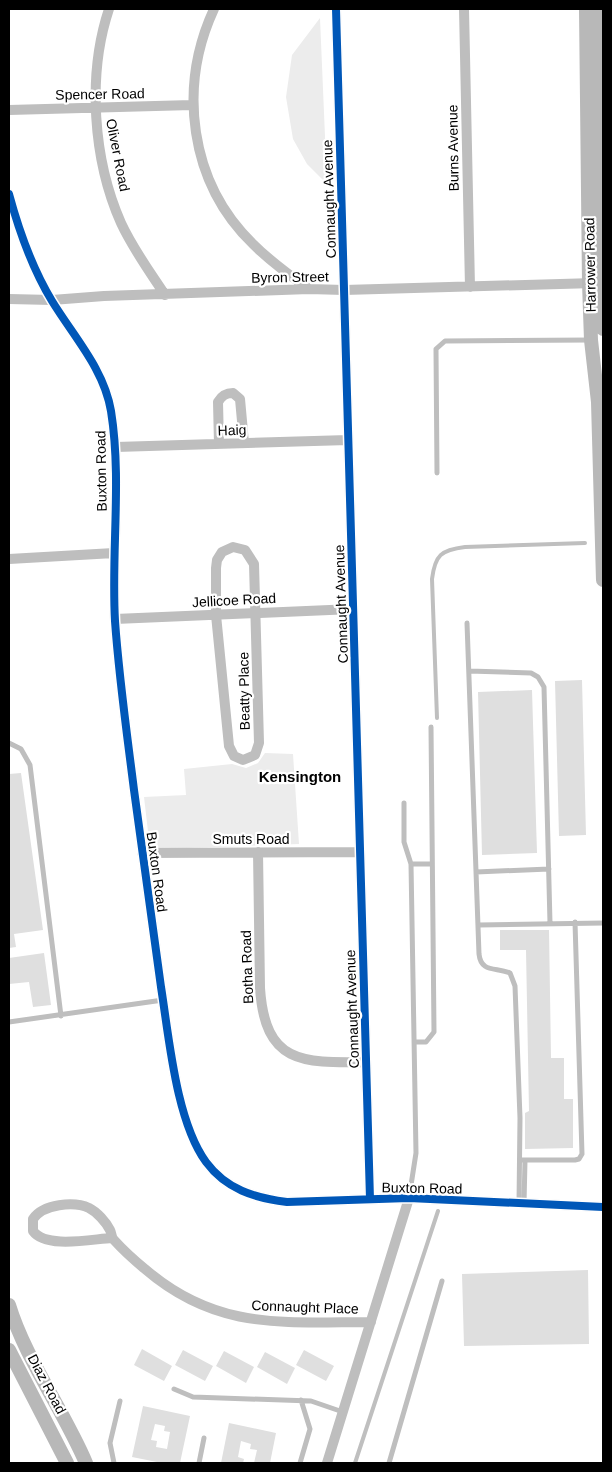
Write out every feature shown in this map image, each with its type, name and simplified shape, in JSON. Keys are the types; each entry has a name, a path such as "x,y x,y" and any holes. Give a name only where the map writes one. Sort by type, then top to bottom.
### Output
{"main road":[{"name":"Harrower Road","path":"586,9 596,138"},
{"name":"Harrower Road","path":"596,9 596,283 591,340 598,402 603,580"},
{"name":"Harrower Road","path":"596,283 603,329"},
{"name":"Diaz Road","path":"9,1305 31,1356 76,1439 86,1463"},
{"name":"Diaz Road","path":"9,1350 67,1463"}],"street":[{"name":"Oliver Road","path":"109,9 96,69 96,108 103,161 118,215 136,252 165,295"},
{"path":"214,9 200,47 195,69 192,105 198,149 212,188 222,205 252,243 279,267 309,289"},
{"name":"Connaught Avenue","path":"336,9 370,1199"},
{"name":"Burns Avenue","path":"464,9 470,287"},
{"name":"Spencer Road","path":"9,110 192,105"},
{"name":"Buxton Road","path":"9,194 34,266 52,300 93,362 111,408 116,447 115,619 122,702 163,1000 176,1074 187,1122 204,1160 220,1178 240,1191 269,1200 287,1202 409,1198 603,1207"},
{"name":"Byron Street","path":"9,299 52,300 104,296 309,289 344,290 596,283"},
{"path":"219,444 218,402 222,396 228,393 233,393 240,399 244,443"},
{"name":"Haig","path":"116,447 348,440"},
{"name":"Beatty Place","path":"233,547 245,550 253,559 259,743 255,755 243,760 234,756 229,746 216,614 217,560 222,552 233,547"},
{"path":"9,559 114,553"},
{"name":"Jellicoe Road","path":"115,619 353,609"},
{"name":"Botha Road","path":"258,852 262,1009 268,1030 282,1049 304,1060 366,1062"},
{"name":"Smuts Road","path":"142,853 360,852"},
{"path":"327,1463 409,1198"},
{"name":"Connaught Place","path":"112,1238 49,1241 36,1236 33,1231 33,1219 40,1211 47,1208 72,1204 91,1209 104,1221 112,1238 148,1272 170,1288 208,1308 231,1316 256,1321 285,1323 372,1322"}],"lane":[{"path":"437,473 436,349 440,344 445,341 591,340"},
{"path":"467,623 480,962 484,967 510,973 514,979 522,1160 522,1204"},
{"path":"469,672 530,673 538,678 544,687 550,923"},
{"path":"414,1042 426,1042 434,1032 431,727"},
{"path":"9,743 21,749 30,765 61,1016"},
{"path":"404,803 404,842 411,864 416,1153 409,1198"},
{"path":"411,864 431,864"},
{"path":"476,872 549,869"},
{"path":"522,1160 574,1160 579,1159 582,1154 575,922"},
{"path":"479,925 603,922"},
{"path":"9,1022 163,1000"},
{"path":"389,1463 442,1281"},
{"path":"174,1389 193,1397 316,1402 343,1412"},
{"path":"300,1463 310,1429 301,1400"},
{"path":"114,1463 110,1443 120,1401"},
{"path":"199,1463 204,1438"}],"shaded area":[{"path":"320,18 327,184 307,164 293,139 286,97 292,55"},
{"path":"265,753 293,754 299,844 158,849 149,840 144,797 186,795 184,769 232,764 246,768 258,763"}],"building":[{"path":"582,680 586,835 559,836 555,681"},
{"path":"532,690 537,853 482,855 478,692"},
{"path":"21,773 43,930 14,934 16,947 9,948 9,774"},
{"path":"500,930 549,930 551,1058 564,1058 564,1099 573,1099 573,1148 525,1149 525,1113 529,1111 526,950 500,950"},
{"path":"44,953 51,1005 33,1007 29,982 9,984 9,958"},
{"path":"588,1270 589,1344 464,1346 462,1274"},
{"path":"142,1349 172,1366 164,1381 134,1365"},
{"path":"183,1350 213,1366 205,1381 175,1365"},
{"path":"304,1350 334,1366 326,1381 296,1365"},
{"path":"224,1351 254,1367 246,1383 216,1366"},
{"path":"265,1352 295,1368 287,1384 257,1367"},
{"path":"143,1406 190,1416 180,1463 162,1463 132,1457","holes":["155,1424 165,1426 164,1431 170,1432 167,1449 156,1447 157,1441 151,1440"]},
{"path":"229,1423 276,1433 270,1463 254,1463 257,1450 250,1449 251,1444 241,1441 238,1457 244,1459 243,1463 221,1463"}],"waterway":[{"path":"437,718 432,579 437,559 445,552 465,547 585,543"},
{"path":"355,1463 438,1211"}],"cycle path":[{"path":"336,9 370,1199"},
{"path":"9,194 38,276 95,367 102,381 111,411 116,463 114,595 121,685 171,1054 187,1124 196,1145 206,1162 222,1179 252,1195 287,1202 409,1198 603,1207"}],"district":[{"name":"Kensington","path":"300,776"}]}
